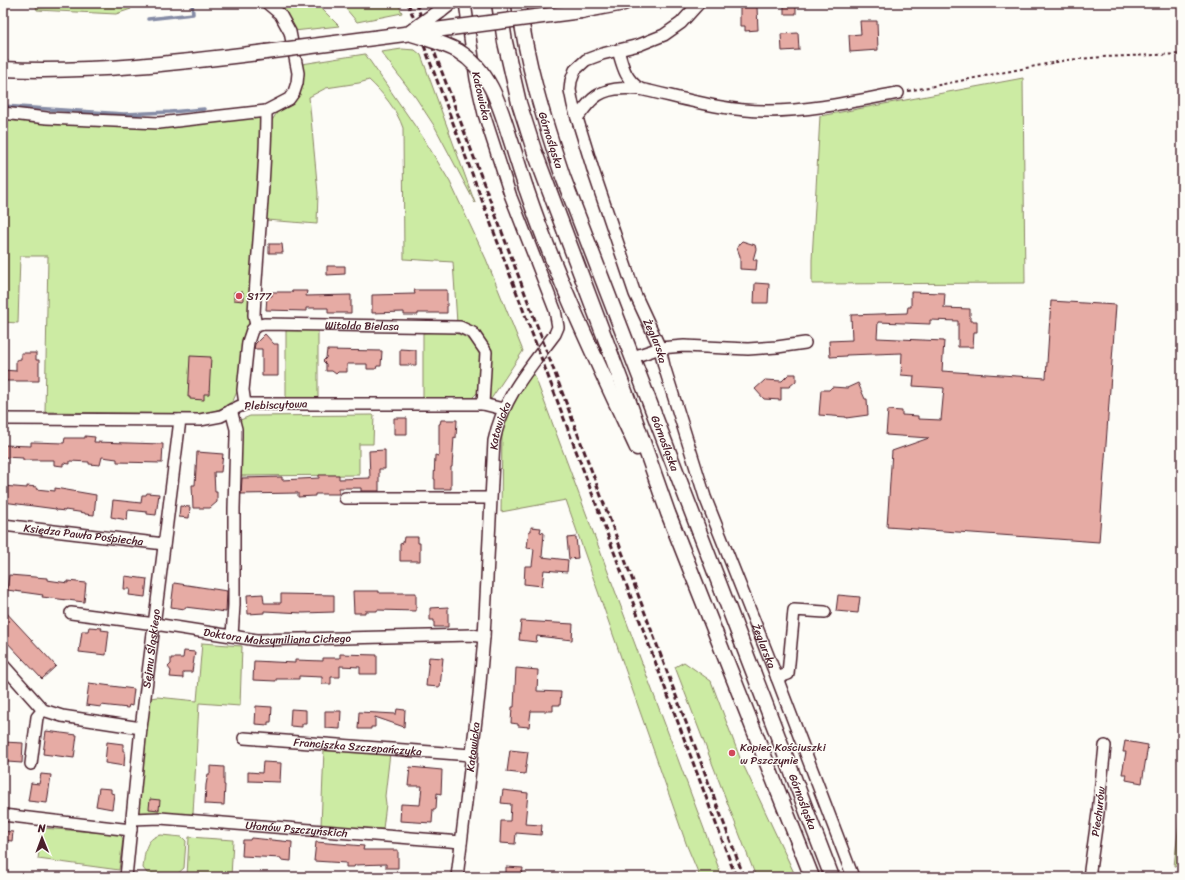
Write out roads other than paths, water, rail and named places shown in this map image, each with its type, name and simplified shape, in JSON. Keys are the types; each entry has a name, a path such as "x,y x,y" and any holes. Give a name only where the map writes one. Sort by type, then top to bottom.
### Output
{"main road":[{"path":"410,33 450,3"},
{"name":"Górnośląska","path":"499,3 505,42 519,103 534,150 629,402 668,513 812,877"},
{"name":"Górnośląska","path":"519,3 524,38 533,79 550,138 577,214 832,877"},
{"path":"3,69 77,70 138,67 581,11 624,3"},
{"path":"410,33 457,50 473,62 489,82 501,110 531,204 562,285 588,345 668,513"}],"street":[{"path":"3,113 47,118 159,123 266,110 289,99 294,92 298,73 290,32 280,14 267,3"},
{"name":"Katowicka","path":"457,877 479,695 484,637 494,441 503,409 521,379 557,331 558,321 511,197 484,114 476,79 465,3"},
{"name":"Żeglarska","path":"699,3 681,23 664,35 639,45 602,54 586,60 575,70 571,81 570,90 594,173 635,294 660,348 664,366 705,497 777,678 853,877"},
{"path":"618,50 624,70 632,84 640,89"},
{"path":"577,118 593,98 613,89 624,88 640,89 739,109 768,112 823,107 898,93"},
{"path":"245,404 243,390 248,342 252,330 256,326 254,315 266,110"},
{"name":"Witolda Bielasa","path":"256,326 264,324 460,327 473,333 486,352 483,404"},
{"path":"633,357 660,348 684,346 748,349 805,343"},
{"name":"Plebiscytowa","path":"3,419 210,419 221,416 230,410 245,404 483,404 503,409"},
{"path":"230,410 236,429 233,522 234,605 232,636"},
{"name":"Sejmu Śląskiego","path":"126,877 141,728 180,420"},
{"path":"345,498 490,498"},
{"name":"Księdza Pawła Pośpiecha","path":"3,525 164,544"},
{"path":"777,678 788,674 794,610 825,612"},
{"name":"Doktora Maksymiliana Cichego","path":"71,613 257,640 464,636 484,637"},
{"path":"3,665 43,710 62,716 141,728"},
{"path":"31,764 38,717 43,710"},
{"name":"Franciszka Szczepańczyka","path":"244,738 471,755"},
{"name":"Piechurów","path":"1089,877 1098,813 1104,746"},
{"name":"Ułanów Pszczyńskich","path":"3,814 131,825 160,818 461,842"}],"waterway":[{"path":"148,19 193,14 192,3"},
{"path":"3,106 124,114 204,109"}],"railway":[{"path":"408,3 736,877"},
{"path":"416,3 744,877"}],"place":[{"name":"S177","path":"239,296"},
{"name":"Kopiec Kościuszki w Pszczynie","path":"732,753"}]}
